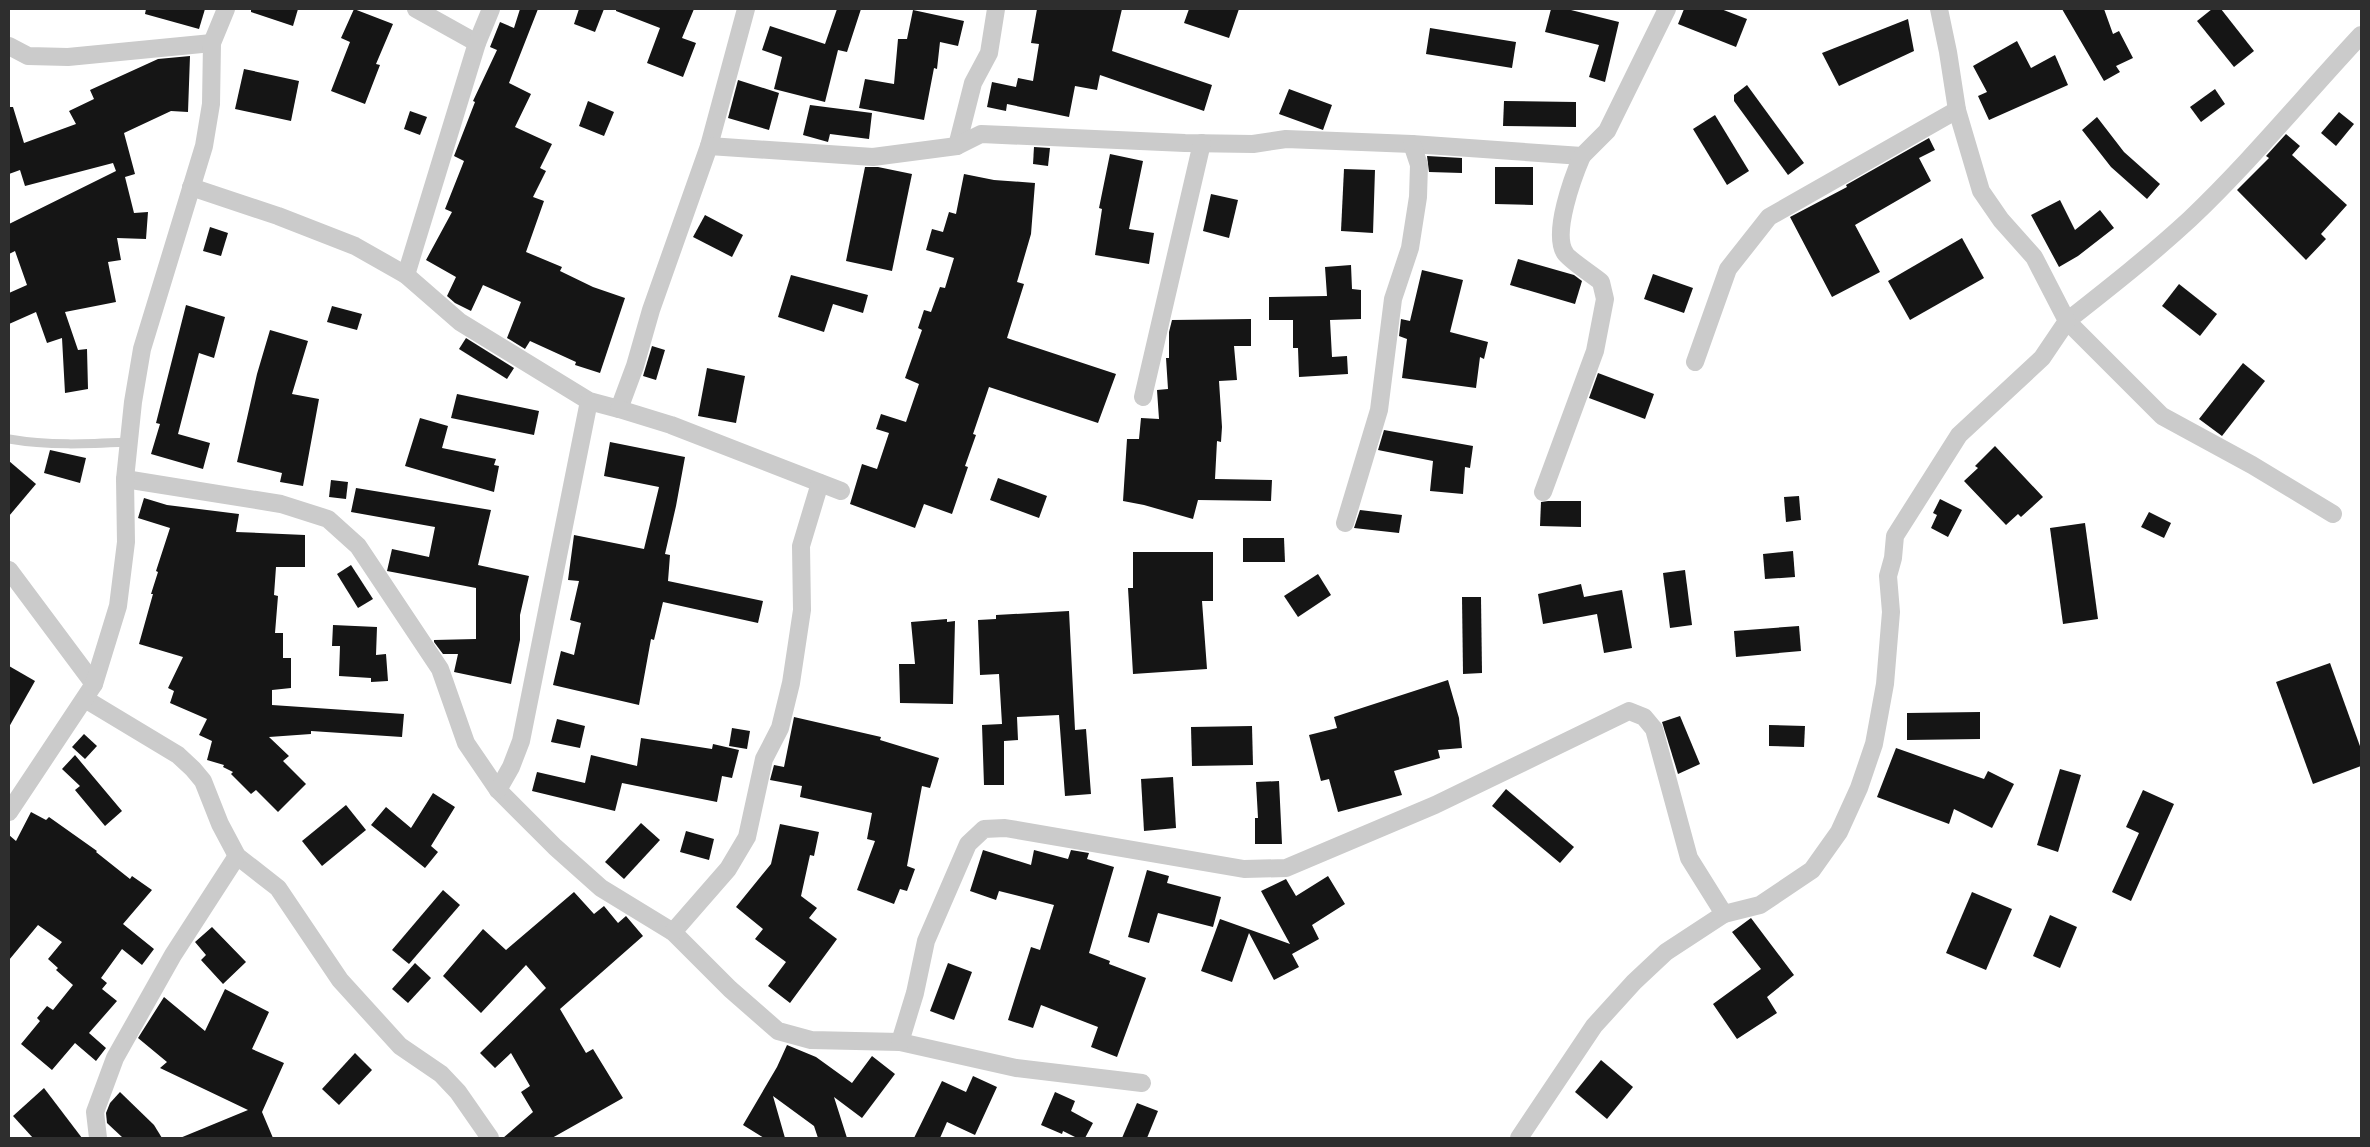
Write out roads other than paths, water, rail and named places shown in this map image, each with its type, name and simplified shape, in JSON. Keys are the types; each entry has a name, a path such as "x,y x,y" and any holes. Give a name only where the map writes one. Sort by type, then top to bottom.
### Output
{"street":[{"path":"9,812 94,684 118,606 126,542 125,479 128,442 142,349 204,146 211,104 212,43 226,9"},
{"path":"416,9 477,43"},
{"path":"406,275 477,43 491,9"},
{"path":"619,409 636,366 651,310 710,146 746,9"},
{"path":"957,146 974,83 989,53 996,9"},
{"path":"1543,492 1595,351 1604,299 1601,282 1565,254 1560,236 1573,178 1582,156 1607,131 1667,9"},
{"path":"1939,9 1948,52 1956,110 1981,191 2001,220 2034,257 2067,321 2162,416 2252,465 2332,514"},
{"path":"1520,1138 1594,1026 1634,982 1666,952 1724,914 1760,905 1812,870 1839,832 1859,788 1874,744 1885,684 1891,612 1888,576 1893,558 1895,536 1959,435 2042,358 2067,321 2131,272 2190,219 2242,167 2361,35"},
{"path":"9,46 28,56 68,58 212,43"},
{"path":"1695,362 1728,269 1769,217 1956,110"},
{"path":"710,146 873,157 957,146 981,134 1253,144 1286,139 1412,144 1582,156"},
{"path":"1143,398 1202,143"},
{"path":"1346,522 1379,410 1393,299 1410,248 1418,198 1419,165 1412,144"},
{"path":"191,187 278,216 355,246 406,275 460,322 589,402 671,425 841,491"},
{"path":"498,790 512,767 521,741 589,402"},
{"path":"125,479 281,504 328,519 358,546 440,669 466,743 498,790 555,847 601,888 673,932 730,989 778,1030 811,1040 900,1042 1016,1068 1142,1083"},
{"path":"673,932 728,869 747,837 764,759 780,728 791,683 802,610 801,546 820,483"},
{"path":"9,570 94,684"},
{"path":"85,699 178,755 193,769 203,781 220,824 237,856 278,888 340,980 400,1046 441,1074 458,1092 490,1138"},
{"path":"900,1042 915,993 926,941 968,844 984,829 1005,828 1244,869 1286,868 1435,806 1629,710 1644,718 1654,730 1689,858 1724,914"},
{"path":"98,1138 95,1112 115,1058 173,955 237,856"}],"lane":[{"path":"9,440 77,445 128,442"}]}
